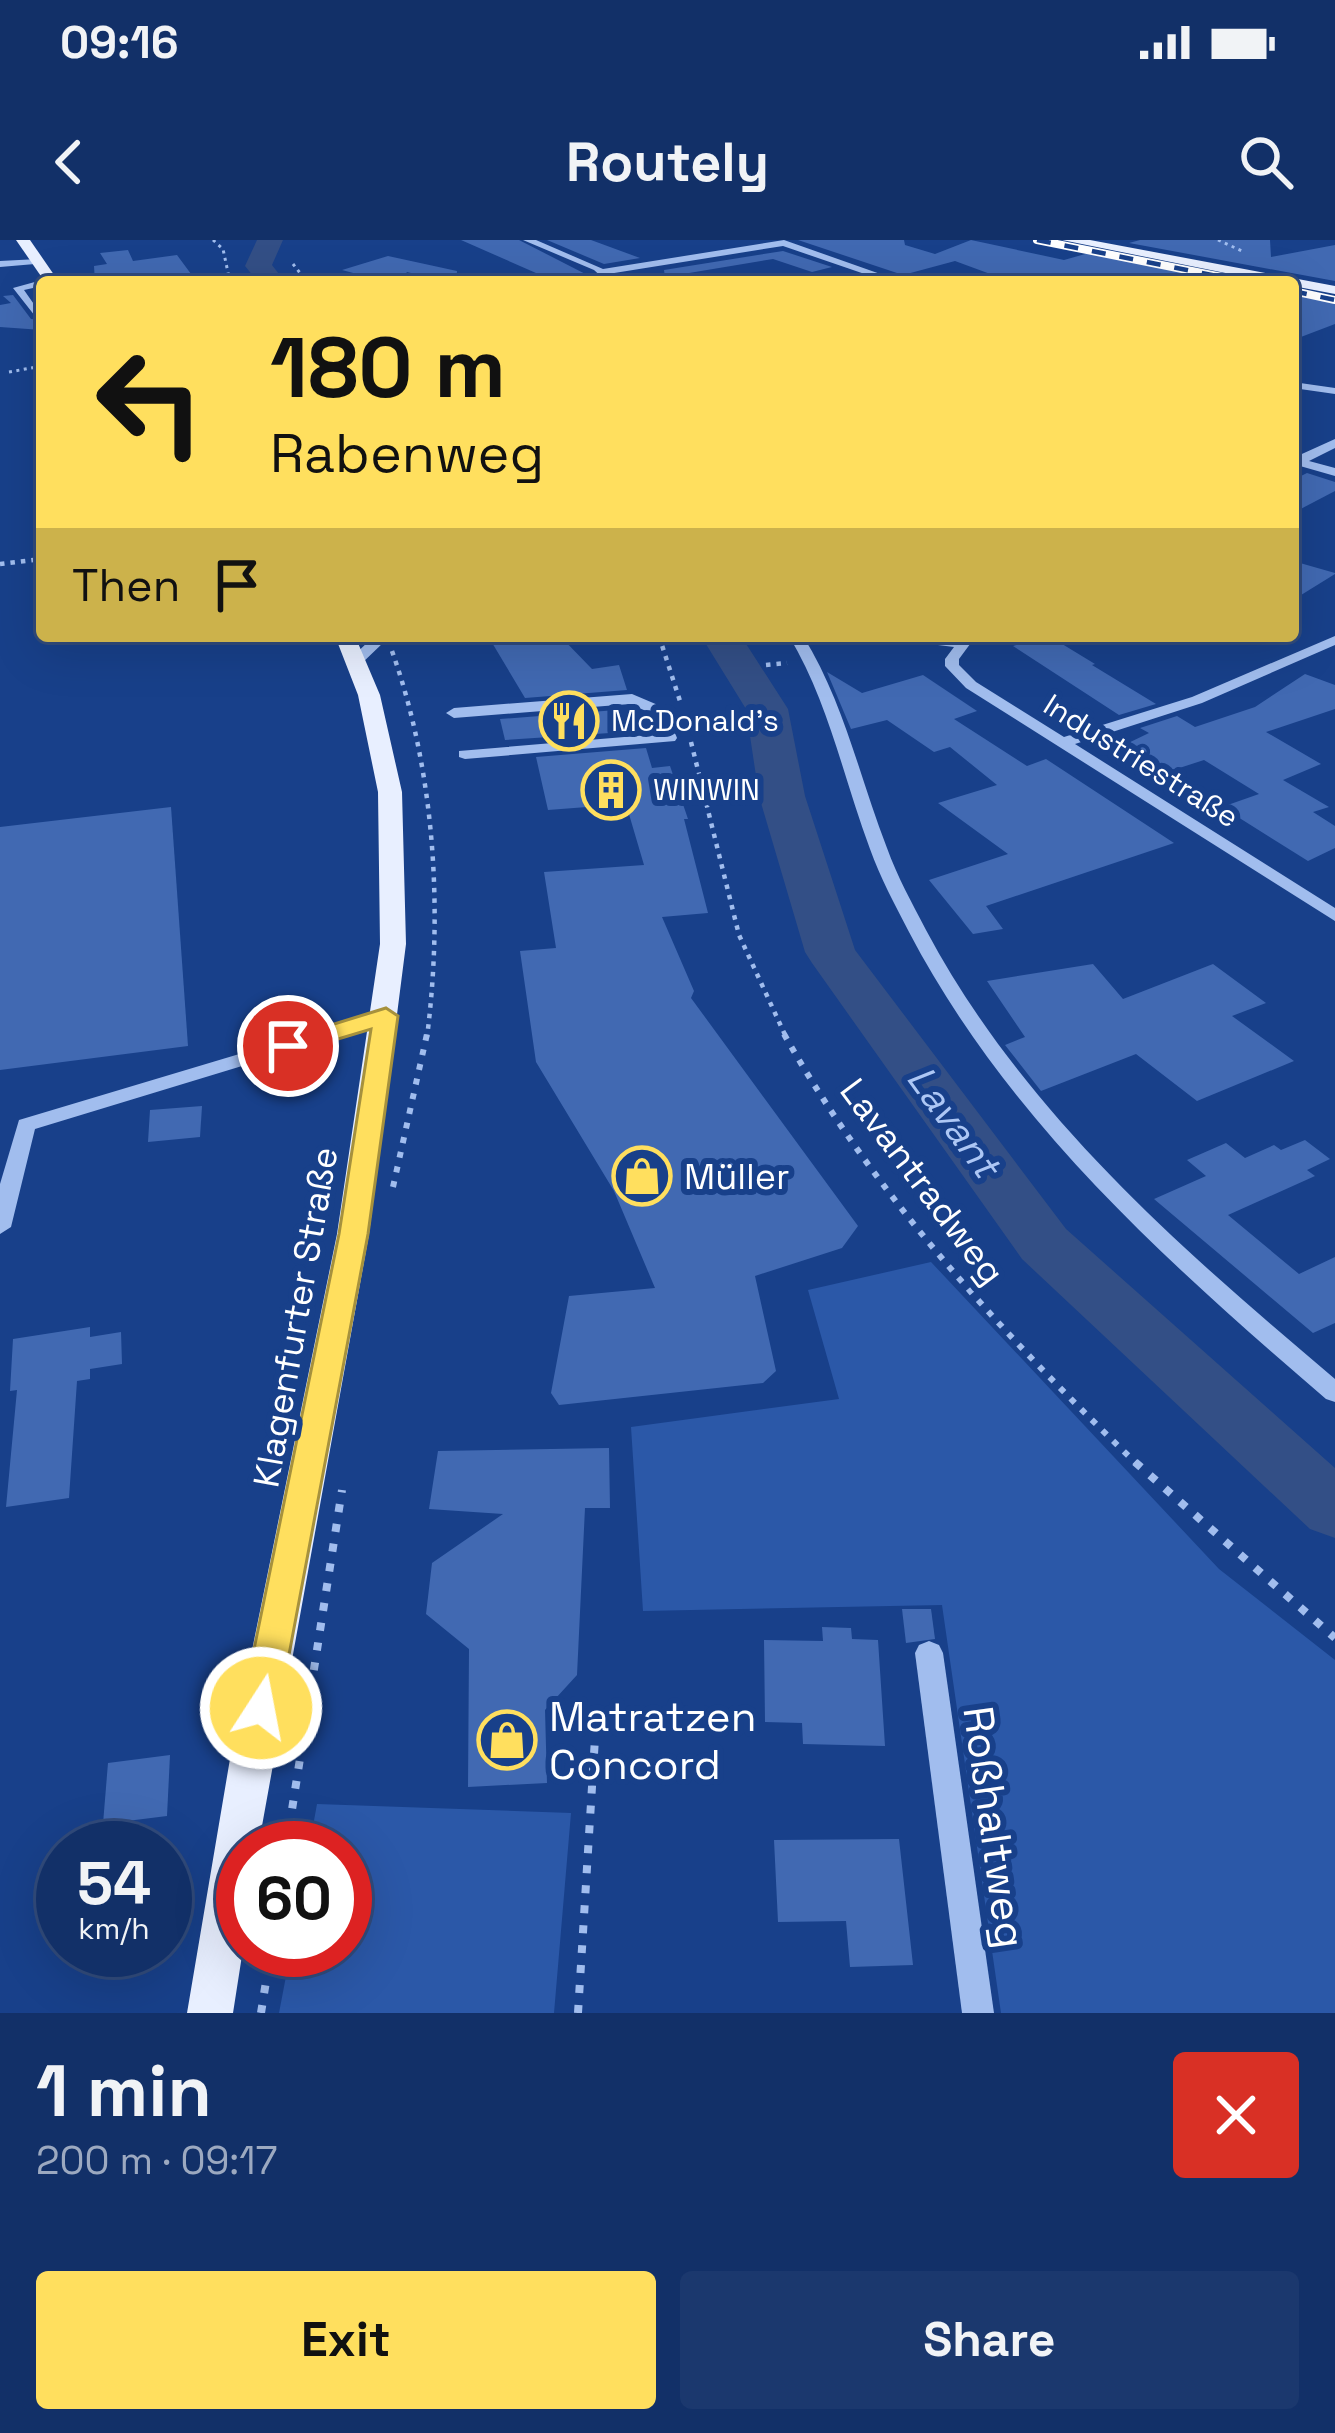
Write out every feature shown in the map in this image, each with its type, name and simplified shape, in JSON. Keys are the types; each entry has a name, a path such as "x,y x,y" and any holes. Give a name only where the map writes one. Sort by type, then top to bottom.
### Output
{"main road":[{"path":"1069,240 1261,276"},
{"path":"1299,283 1335,290"},
{"name":"Klagenfurter Straße","path":"211,2013 252,1753 353,1234 386,1016 393,944 390,792 358,645"}],"street":[{"path":"528,240 599,276"},
{"path":"606,276 779,242 880,276"},
{"path":"0,261 29,252"},
{"path":"0,279 18,288 36,313"},
{"path":"18,288 36,285"},
{"path":"1299,386 1335,392"},
{"path":"1299,460 1335,443"},
{"path":"1299,463 1335,472"},
{"path":"1064,742 1197,700 1335,640"},
{"path":"799,642 829,698 876,842 920,934 971,1018 1096,1175 1219,1295 1335,1393"},
{"name":"Industriestraße","path":"963,642 952,659 960,676 1335,916"},
{"path":"454,713 632,700 651,704 660,712 669,738 465,754"},
{"path":"0,1228 26,1125 386,1016"},
{"name":"Roßhaltweg","path":"929,1653 978,2013"}],"path":[{"path":"213,240 223,249 229,276"},
{"path":"293,264 302,276"},
{"path":"10,372 36,367"},
{"path":"0,564 36,560"},
{"path":"660,642 682,708"},
{"name":"Lavantradweg","path":"687,728 721,886 750,963 796,1056 856,1147 943,1261 1068,1397 1202,1528 1335,1638"},
{"path":"578,2013 596,1722"},
{"path":"261,2013 267,1977"}],"shaded area":[{"path":"931,1262 1219,1569 1335,1660 1335,2013 1001,2013 942,1605 643,1611 631,1427 839,1399 808,1290"},
{"path":"317,1804 571,1813 554,2013 279,2013 286,1977 372,1977 372,1821 314,1821"}],"building":[{"path":"461,240 519,240 589,276 536,273"},
{"path":"547,240 591,240 640,258 604,264"},
{"path":"798,240 904,240 905,245 935,254 971,240 1064,260 1096,251 1218,276 996,276 955,261 903,275"},
{"path":"1270,240 1271,257 1335,245 1335,281 1129,243"},
{"path":"128,250 133,261 177,255 193,276 95,276 94,266 107,264 100,253"},
{"path":"783,251 832,267 812,272 773,259 671,276 665,276 664,270"},
{"path":"388,256 457,271 457,276 407,272 404,276 364,276 342,270"},
{"path":"1299,292 1335,298 1335,324 1299,338"},
{"path":"13,295 36,319 36,330 0,327 0,305 11,303 3,296"},
{"path":"1307,473 1335,482 1335,491 1299,510 1299,477"},
{"path":"1299,563 1335,574 1299,596"},
{"path":"492,642 566,642 592,669 619,665 627,690 525,698"},
{"path":"1059,642 1156,704 1119,715 1013,646"},
{"path":"827,672 862,693 923,675 977,711 954,719 1027,766 1046,759 1174,843 986,906 1003,929 973,934 929,880 1008,854 938,803 997,785 950,747 934,752 887,720 851,729"},
{"path":"1305,674 1335,685 1335,709 1266,732 1321,764 1283,780 1329,807 1313,812 1335,826 1335,848 1308,861 1222,807 1259,794 1204,760 1164,773 1122,746 1149,733 1140,728 1177,716 1195,727 1255,707"},
{"name":"McDonald's","path":"629,709 640,731 505,740 500,719"},
{"path":"646,748 652,768 670,766 688,819 684,819 708,913 662,917 694,991 691,998 858,1226 842,1248 755,1276 776,1371 763,1383 559,1405 551,1393 569,1296 655,1288 614,1191 536,1062 520,951 556,948 544,872 644,865 626,804 548,810 536,757"},
{"path":"171,807 188,1046 0,1070 0,827"},
{"path":"1093,964 1123,999 1213,964 1266,1003 1232,1016 1294,1061 1197,1101 1136,1054 1041,1091 1005,1045 1025,1037 987,981"},
{"path":"202,1106 200,1137 148,1142 150,1110"},
{"path":"1305,1140 1330,1159 1307,1170 1315,1176 1228,1215 1299,1274 1335,1257 1335,1323 1313,1333 1154,1199 1206,1176 1187,1160 1226,1143 1245,1158 1274,1145 1281,1150"},
{"path":"90,1327 90,1337 121,1332 122,1364 90,1369 90,1379 77,1381 69,1498 6,1507 17,1390 10,1391 13,1339"},
{"path":"609,1448 610,1508 585,1508 577,1675 545,1710 547,1783 468,1787 469,1649 426,1614 432,1563 503,1514 429,1509 438,1451"},
{"path":"902,1609 931,1609 935,1639 906,1643"},
{"path":"822,1627 851,1628 852,1639 878,1640 885,1746 803,1744 802,1723 765,1722 764,1640 823,1641"},
{"path":"170,1755 167,1816 103,1821 108,1763"},
{"path":"899,1839 913,1965 850,1967 846,1921 778,1922 774,1840"}],"waterway":[{"name":"Lavant","path":"267,276 258,266 270,240"},
{"name":"Lavant","path":"725,642 767,709 782,796 830,952 1044,1244 1335,1510"}],"railway":[{"path":"1037,240 1217,276"},
{"path":"1299,292 1335,300"}],"place":[{"name":"McDonald's","path":"569,721"},
{"name":"WINWIN","path":"611,790"},
{"name":"Müller","path":"642,1176"},
{"name":"Matratzen Concord","path":"507,1740"}],"route":[{"path":"261,1708 353,1234 386,1016 288,1046"}]}
